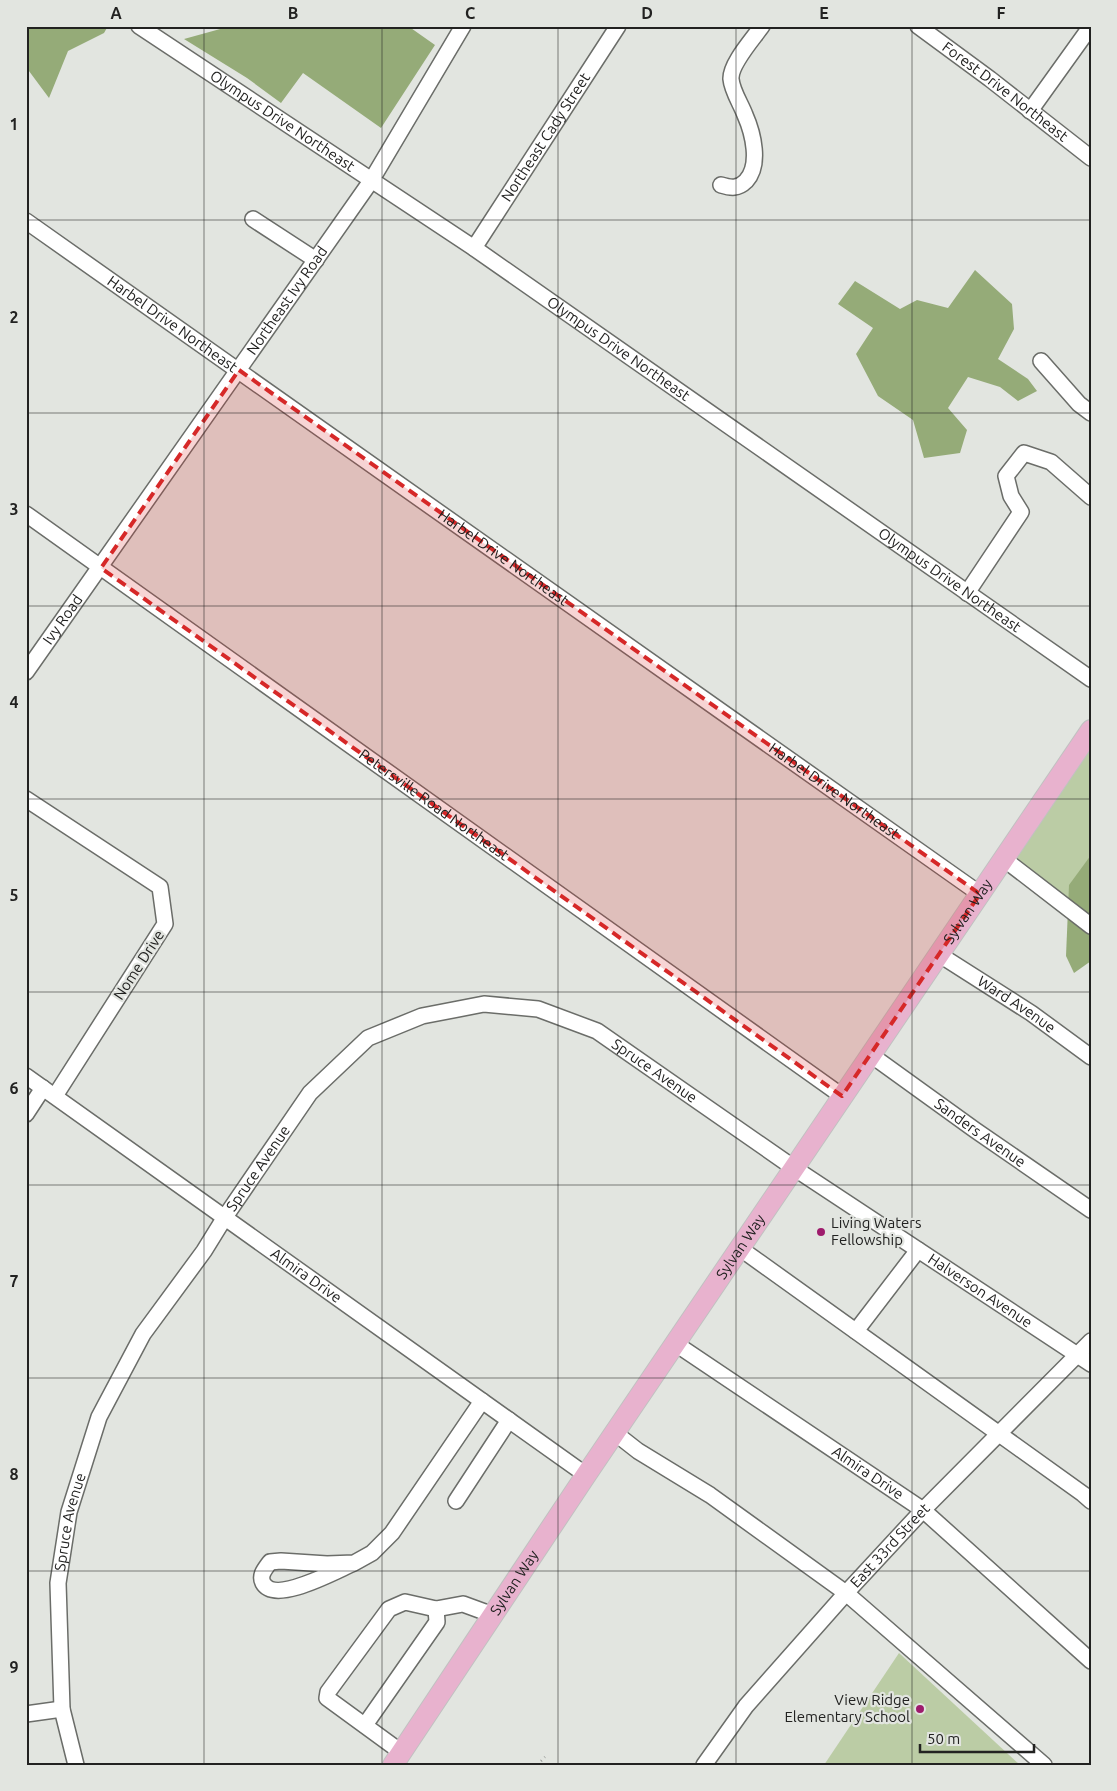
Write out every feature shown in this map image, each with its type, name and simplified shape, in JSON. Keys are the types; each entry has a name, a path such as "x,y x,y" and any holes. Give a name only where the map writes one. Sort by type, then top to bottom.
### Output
{"main road":[{"name":"Sylvan Way","path":"397,1758 741,1249 842,1096 940,955 1091,730"}],"street":[{"name":"Olympus Drive Northeast","path":"139,26 474,248 1091,679"},
{"name":"Northeast Ivy Road","path":"101,568 371,181 463,26"},
{"name":"Northeast Cady Street","path":"474,248 618,26"},
{"path":"721,185 737,188 746,181 751,173 754,160 754,146 746,118 731,79 732,70 737,61 762,26"},
{"name":"Forest Drive Northeast","path":"918,26 1091,158"},
{"path":"1030,110 1090,26"},
{"path":"253,219 316,260"},
{"name":"Harbel Drive Northeast","path":"26,221 980,894"},
{"path":"1040,361 1079,404 1091,413"},
{"path":"967,592 1021,512 1011,496 1006,476 1024,453 1051,462 1091,497"},
{"name":"Petersville Road Northeast","path":"26,514 842,1096"},
{"name":"Ivy Road","path":"26,672 101,568"},
{"name":"Nome Drive","path":"26,799 160,887 165,924 49,1092 26,1114"},
{"path":"1004,859 1091,926"},
{"name":"Ward Avenue","path":"940,955 1031,1013 1091,1057"},
{"name":"Spruce Avenue","path":"76,1765 62,1708 58,1583 69,1512 99,1417 143,1334 204,1251 225,1217 310,1093 368,1038 422,1016 484,1004 538,1009 597,1031 794,1168"},
{"name":"Sanders Avenue","path":"871,1054 975,1130 1091,1210"},
{"name":"Almira Drive","path":"26,1076 586,1476"},
{"name":"Halverson Avenue","path":"794,1168 1091,1364"},
{"path":"741,1249 1091,1501"},
{"path":"856,1331 918,1250"},
{"name":"East 33rd Street","path":"704,1765 746,1706 846,1593 923,1510 1091,1341"},
{"name":"Almira Drive","path":"676,1344 923,1510 1091,1661"},
{"path":"354,1563 270,1562 263,1571 262,1580 265,1586 272,1590 282,1591 296,1588 354,1563 372,1553 392,1533 482,1401"},
{"path":"456,1501 509,1420"},
{"path":"615,1433 638,1451 710,1495 846,1593 1044,1765"},
{"path":"397,1758 365,1726 327,1698 328,1692 389,1609 406,1602 436,1609 463,1604 493,1615"},
{"path":"365,1726 437,1622 436,1609"},
{"path":"26,1714 62,1708"}],"path":[{"path":"541,1761 545,1757"}],"highlighted area":[{"path":"239,370 980,894 842,1096 101,568"}],"green space":[{"path":"26,26 108,26 104,33 68,51 49,98 26,67"},
{"path":"231,26 408,26 435,45 381,128 303,73 281,103 247,78 184,39"},
{"path":"975,270 1012,304 1014,329 998,359 1028,379 1037,391 1018,401 1000,387 968,377 948,408 967,430 960,453 924,458 913,420 878,396 856,354 873,328 838,304 855,281 900,309 917,300 948,308"},
{"path":"1091,730 1091,914 1007,855"},
{"path":"1091,855 1091,961 1074,973 1066,956 1069,885"},
{"name":"View Ridge Elementary School","path":"899,1653 1020,1765 824,1765"}],"place":[{"name":"Living Waters Fellowship","path":"821,1232"},
{"name":"View Ridge Elementary School","path":"920,1709"}]}
